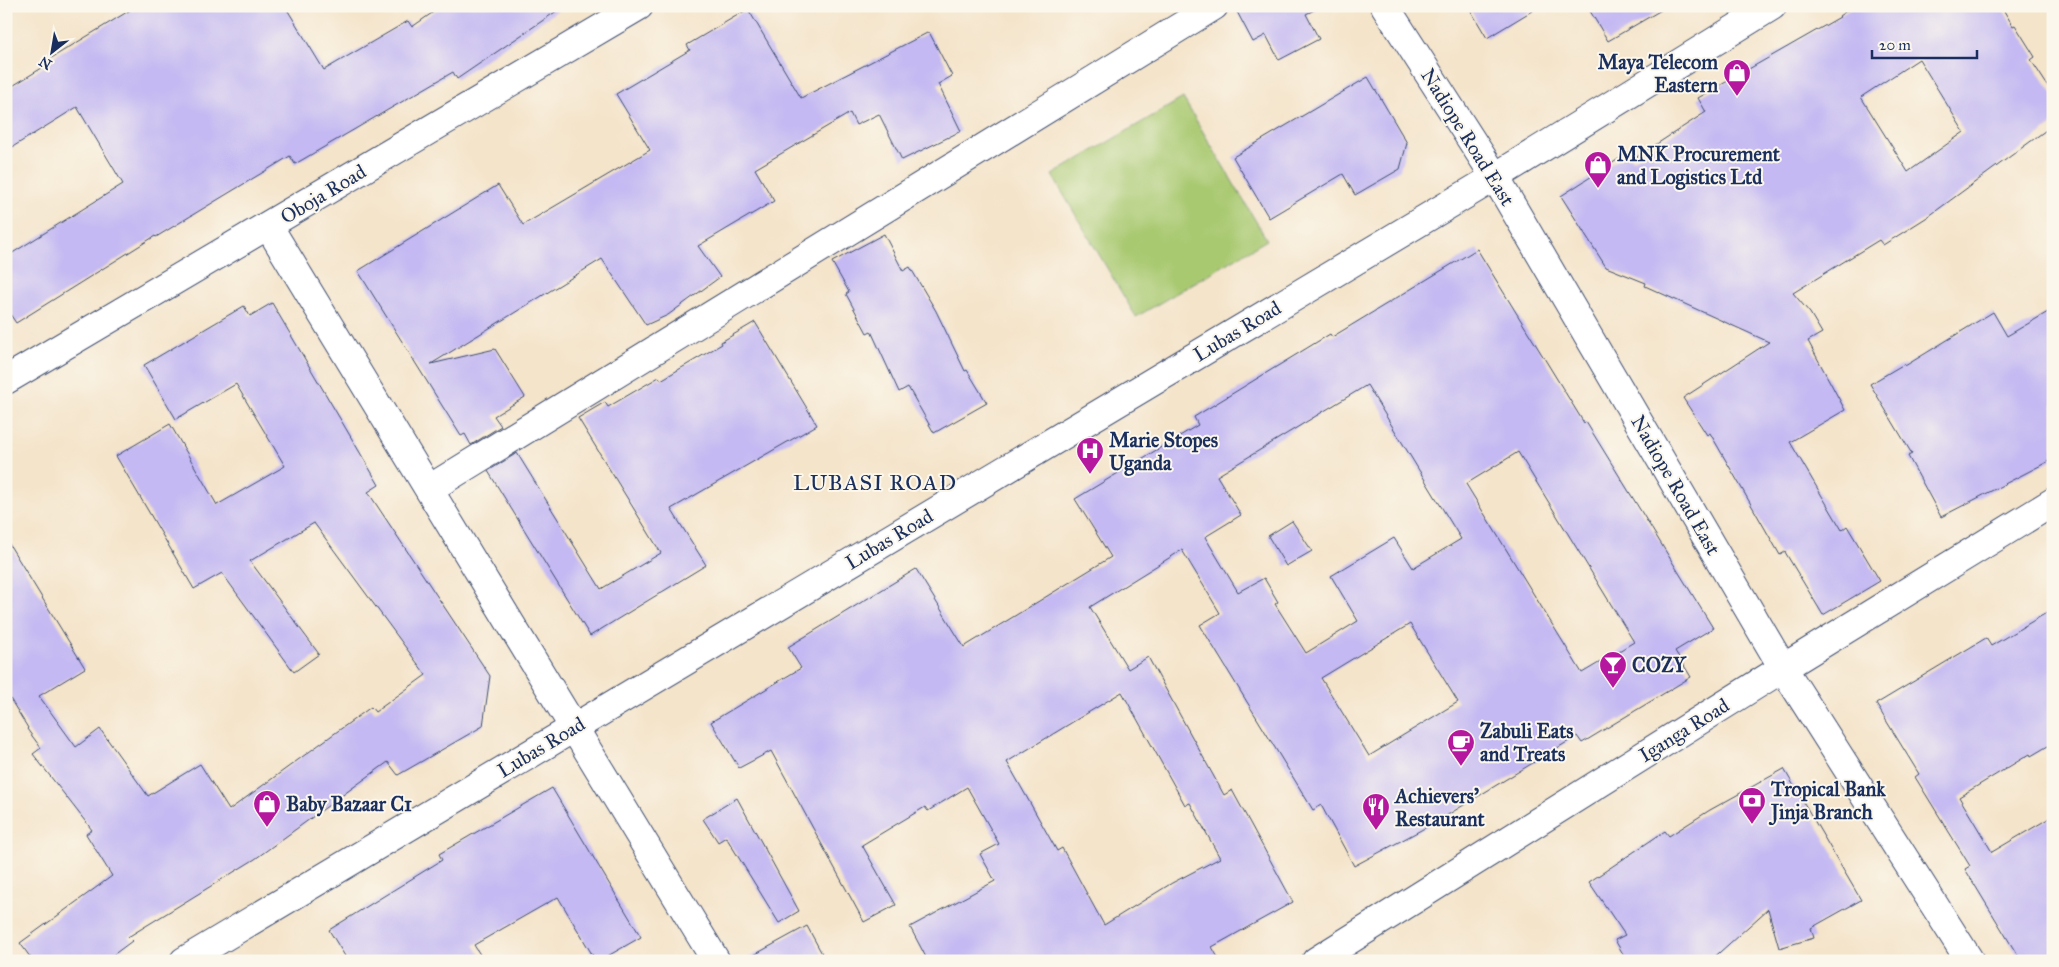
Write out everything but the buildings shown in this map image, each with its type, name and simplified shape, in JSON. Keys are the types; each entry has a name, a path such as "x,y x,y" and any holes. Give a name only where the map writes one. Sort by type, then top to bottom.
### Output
{"street":[{"name":"Oboja Road","path":"6,380 269,227 640,6"},
{"path":"429,489 1214,6"},
{"name":"Nadiope Road East","path":"1385,6 1495,177 1783,668 1970,961"},
{"name":"Lubas Road","path":"184,961 1495,177 1772,6"},
{"path":"269,227 716,961"},
{"name":"Iganga Road","path":"1316,961 1783,668 2053,502"}],"green space":[{"path":"1183,98 1267,240 1136,317 1052,175"}],"place":[{"name":"Maya Telecom Eastern","path":"1737,97"},
{"name":"MNK Procurement and Logistics Ltd","path":"1598,189"},
{"name":"Marie Stopes Uganda","path":"1090,475"},
{"name":"COZY","path":"1613,689"},
{"name":"Zabuli Eats and Treats","path":"1461,767"},
{"name":"Tropical Bank Jinja Branch","path":"1752,825"},
{"name":"Baby Bazaar C1","path":"267,828"},
{"name":"Achievers' Restaurant","path":"1376,831"}],"district":[{"name":"LUBASI ROAD","path":"875,482"}]}
